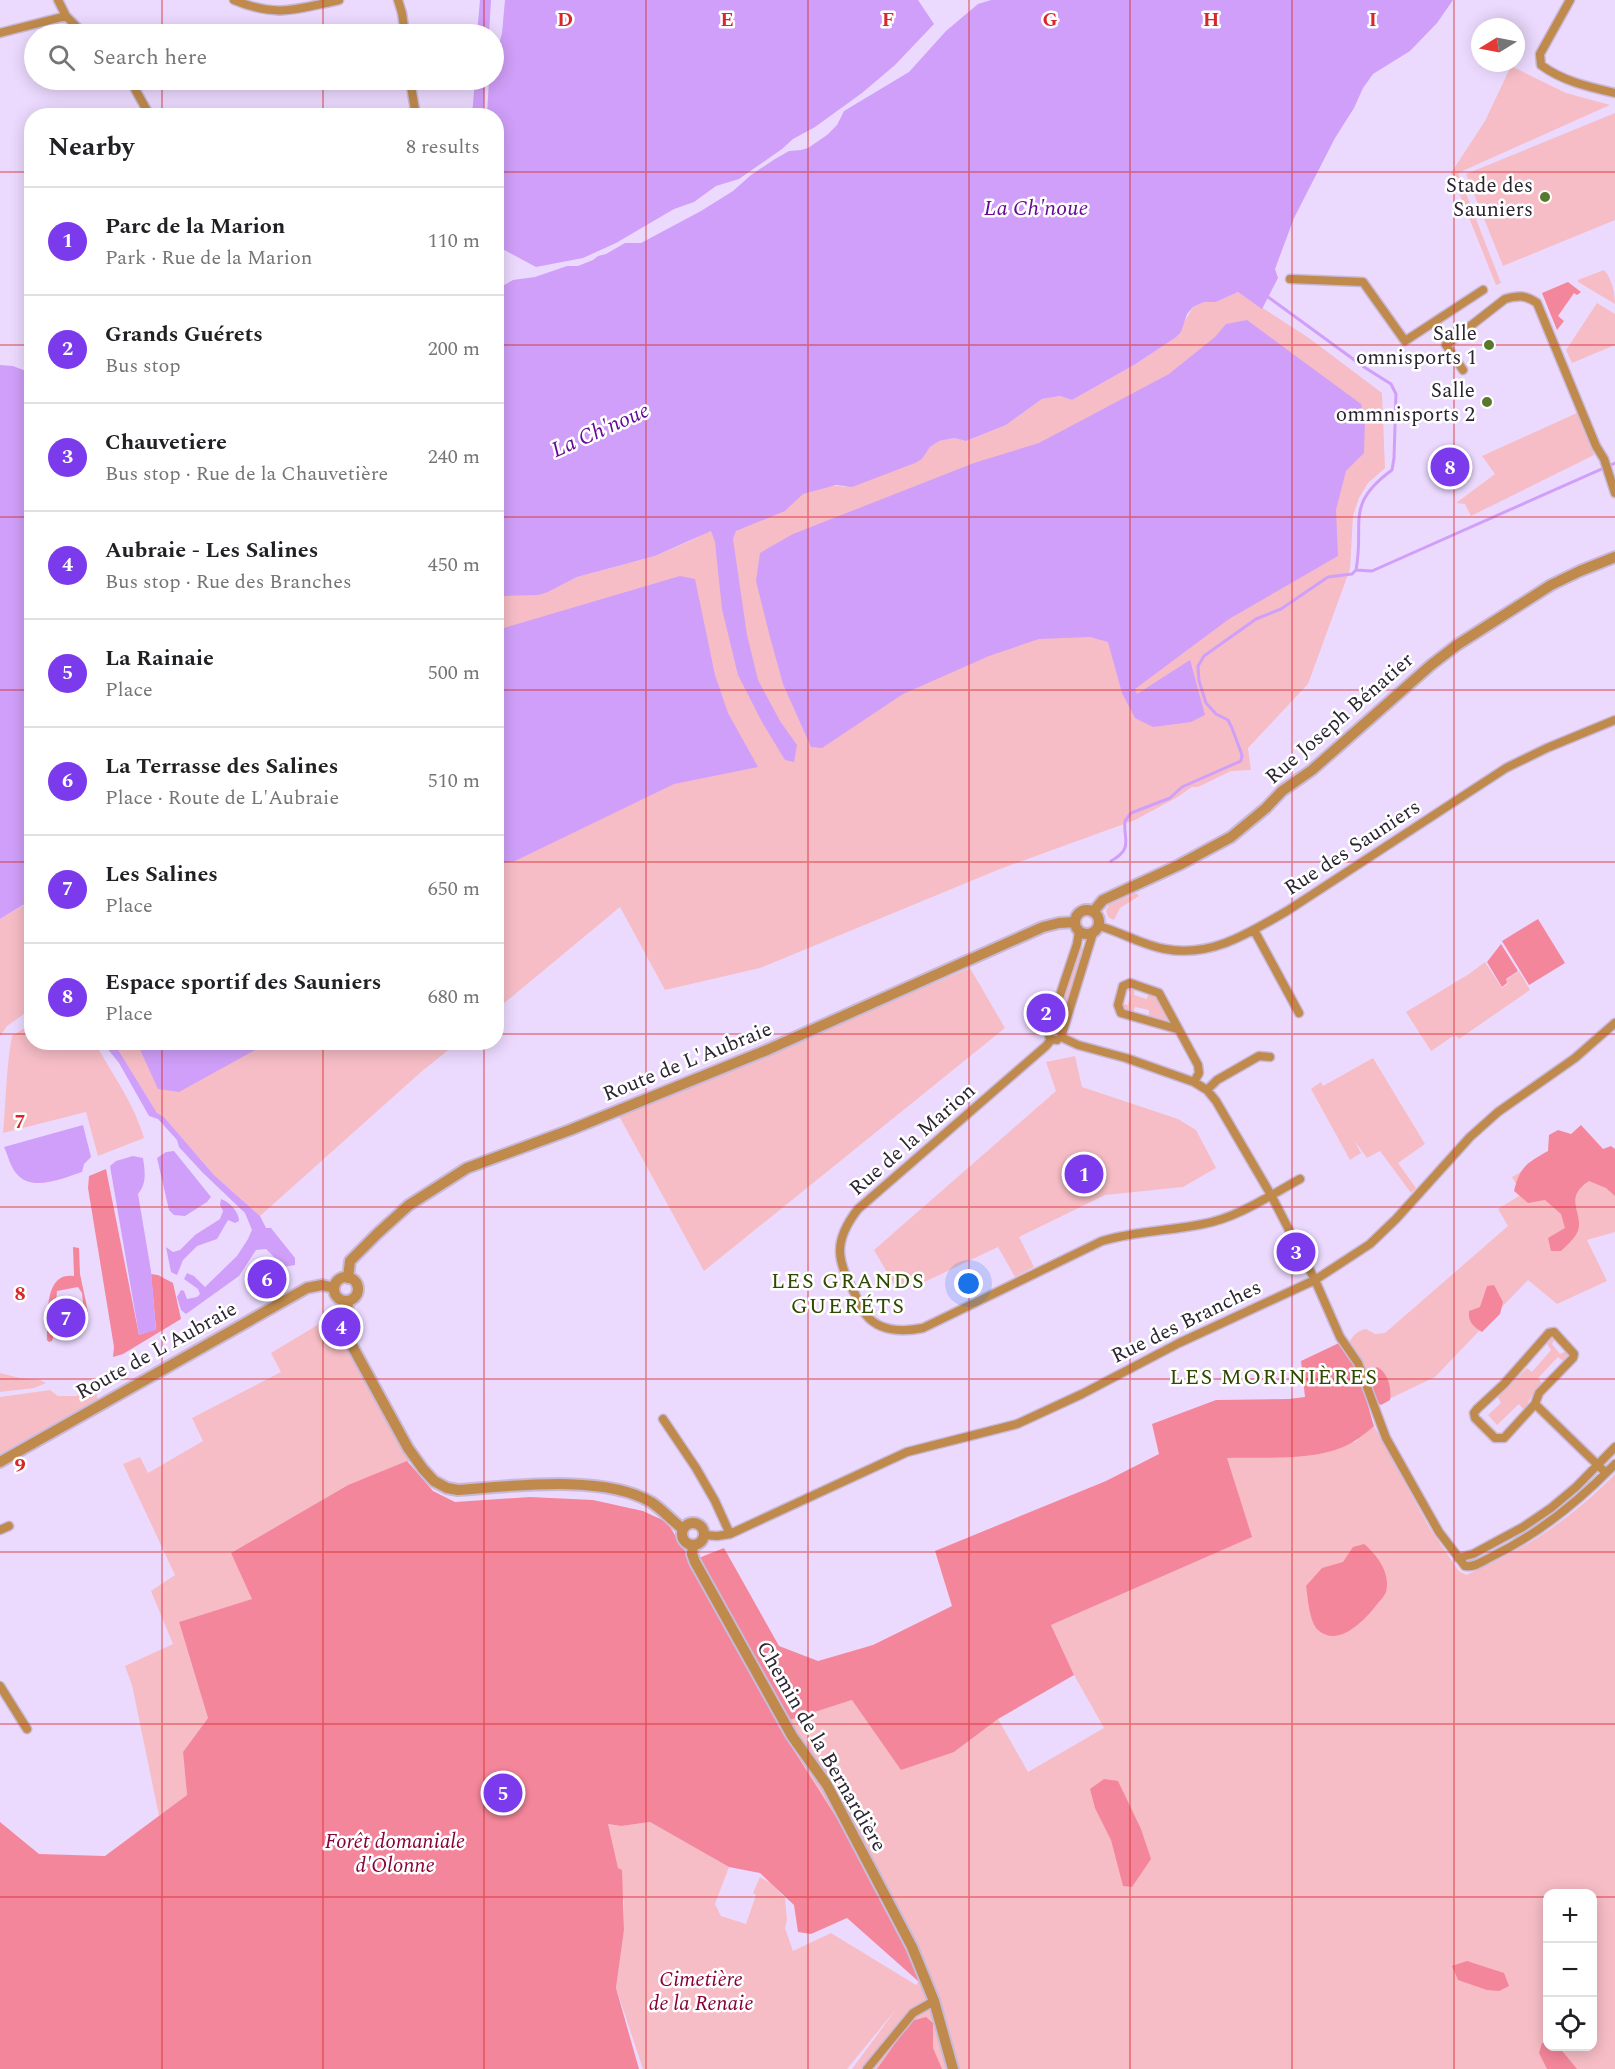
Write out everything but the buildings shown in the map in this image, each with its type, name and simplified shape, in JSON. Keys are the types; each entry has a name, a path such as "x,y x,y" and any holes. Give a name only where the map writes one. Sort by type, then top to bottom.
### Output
{"street":[{"path":"58,0 66,16 74,24"},
{"path":"234,0 264,10 285,12 339,0"},
{"path":"398,0 404,24"},
{"path":"1570,0 1540,54 1541,65 1568,80 1615,93"},
{"path":"35,24 66,16"},
{"path":"0,33 24,27"},
{"path":"136,90 146,108"},
{"path":"412,90 415,108"},
{"path":"1290,279 1363,282 1405,341 1483,290"},
{"path":"1463,370 1446,345 1504,299 1528,296 1537,303 1596,446 1604,459 1615,494"},
{"name":"Rue Joseph Bénatier","path":"1093,912 1103,900 1179,865 1232,837 1282,791 1312,770 1431,665 1457,645 1551,585 1615,557"},
{"name":"Rue des Sauniers","path":"1096,929 1166,950 1200,950 1225,944 1254,930 1378,853 1506,768 1615,720"},
{"path":"1052,1040 1048,1037 1048,1031 1077,944 1077,915 1083,911 1093,912 1098,918 1096,929 1087,946 1061,1036 1078,1045 1126,1058 1194,1082 1207,1090 1216,1101 1271,1195 1315,1280 1340,1337 1363,1374 1366,1389 1386,1438 1439,1532 1465,1566 1470,1567 1502,1552 1558,1517 1615,1464"},
{"name":"Route de L'Aubraie","path":"348,1278 350,1261 408,1205 467,1168 570,1130 767,1050 1043,927 1053,924 1077,927"},
{"path":"1077,927 1086,935 1096,929"},
{"path":"1254,930 1299,1012"},
{"path":"1178,1029 1121,1013 1118,1005 1123,987 1130,983 1159,993 1178,1029 1197,1065 1199,1073 1194,1082"},
{"name":"Rue des Branches","path":"704,1534 730,1534 907,1452 1017,1424 1082,1394 1179,1343 1315,1280 1370,1244 1396,1220 1470,1137 1498,1112 1575,1058 1615,1023"},
{"name":"Rue de la Marion","path":"1061,1036 1058,1040 1052,1040 858,1209 848,1221 841,1236 840,1263 866,1316 891,1329 904,1331 922,1328 1102,1241 1123,1234 1213,1222 1233,1215 1300,1179"},
{"path":"1207,1090 1216,1080 1259,1056 1270,1057"},
{"path":"348,1278 354,1281 357,1288 354,1298 348,1301 338,1298 334,1288 339,1280 348,1278"},
{"name":"Route de L'Aubraie","path":"0,1462 307,1288 322,1285 334,1288"},
{"path":"348,1301 350,1342 408,1448 434,1481 447,1488 458,1490 559,1484 596,1486 630,1494 651,1502 683,1529"},
{"path":"1554,1332 1572,1350 1573,1358 1539,1393 1535,1404 1504,1438 1500,1439 1496,1438 1475,1418 1474,1413 1504,1384 1549,1333 1554,1332"},
{"path":"1535,1404 1606,1473"},
{"path":"663,1419 696,1468 730,1534"},
{"path":"1458,1558 1473,1554 1523,1527 1576,1487 1615,1447"},
{"path":"693,1523 703,1528 704,1534 703,1540 693,1545 686,1543 682,1537 683,1529 693,1523"},
{"path":"0,1530 9,1526"},
{"name":"Chemin de la Bernardière","path":"693,1545 694,1562 774,1706 827,1785 912,1947 934,2001 953,2069"},
{"path":"0,1686 27,1729"},
{"path":"867,2069 913,2013 934,2001"}],"green space":[{"path":"1508,72 1523,72 1566,93 1610,105 1458,173 1501,283 1496,285 1451,173 1485,121"},
{"name":"Stade des Sauniers","path":"1615,113 1615,220 1503,266 1466,174"},
{"path":"1604,270 1612,286 1615,304 1578,282 1578,280"},
{"path":"1568,282 1581,292 1577,295 1574,293 1558,316 1564,321 1557,330 1542,293"},
{"path":"1238,292 1309,338 1382,393 1385,468 1368,483 1359,498 1353,516 1350,569 1308,684 1248,748 1251,770 1231,771 1198,787 1192,787 1135,820 1000,869 760,968 665,990 620,907 504,1003 504,595 548,592 577,577 655,556 709,531 733,535 750,523 787,509 806,492 826,487 845,487 922,459 930,447 938,441 954,438 966,441 1006,425 1042,399 1060,396 1072,400 1134,365 1175,338 1193,307 1204,302 1216,302"},
{"path":"1597,303 1615,314 1615,345 1572,363 1566,350"},
{"path":"1577,413 1594,455 1471,516 1465,504 1456,503 1495,474 1482,456"},
{"path":"1136,893 1139,896 1120,908 1114,920 1108,917 1106,910 1109,905"},
{"path":"24,905 24,1014 7,1026 0,1036 0,919"},
{"path":"1538,919 1565,963 1529,985 1502,941"},
{"path":"1501,944 1518,971 1506,979 1507,983 1502,987 1487,962"},
{"path":"1079,947 1084,948 1058,1033 1055,1035 1053,1032 1055,1021"},
{"path":"1485,962 1502,988 1508,984 1506,980 1519,971 1530,990 1459,1039 1455,1035 1431,1051 1406,1012"},
{"path":"970,968 1005,1028 704,1271 619,1116"},
{"path":"1128,987 1135,988 1134,995 1147,999 1149,992 1155,996 1167,1020 1149,1016 1149,1010 1135,1007 1133,1013 1123,1010 1120,1003 1128,1005 1131,992 1125,990"},
{"path":"24,1028 24,1050 99,1050 129,1101 144,1138 98,1156 86,1112 3,1133 12,1036"},
{"path":"118,1050 448,1050 260,1216 214,1175 164,1117 157,1113"},
{"path":"1075,1056 1082,1087 1178,1119 1196,1130 1216,1168 1183,1187 1105,1195 1019,1237 1034,1267 1015,1277 998,1247 916,1286 895,1286 874,1250 1056,1091 1046,1062"},
{"path":"1373,1058 1425,1144 1398,1163 1416,1188 1411,1193 1380,1151 1367,1158 1354,1140 1361,1153 1350,1160 1311,1089 1321,1082 1323,1086"},
{"path":"1581,1125 1603,1149 1611,1146 1615,1149 1615,1196 1606,1188 1589,1181 1581,1188 1575,1200 1579,1219 1577,1233 1561,1251 1551,1251 1548,1238 1565,1228 1561,1214 1545,1200 1528,1203 1514,1191 1525,1166 1548,1151 1549,1135 1558,1130 1571,1134"},
{"path":"1588,1134 1615,1162 1615,1232 1587,1240 1607,1281 1557,1304 1528,1280 1435,1377 1387,1400 1372,1393 1363,1364 1351,1349 1350,1341 1353,1336 1366,1329 1375,1334 1385,1333 1508,1226 1498,1209 1522,1194 1512,1177"},
{"path":"106,1169 139,1335 156,1329 151,1274 173,1283 181,1319 123,1354 113,1357 114,1347 88,1188 89,1176"},
{"path":"73,1247 79,1248 80,1274 88,1312 84,1312 82,1293 78,1287 57,1291 53,1338 49,1342 47,1340 49,1298 57,1281 64,1276 74,1276"},
{"path":"1494,1285 1503,1302 1500,1314 1482,1332 1472,1323 1469,1311 1480,1307 1487,1286"},
{"path":"334,1315 341,1317 349,1349 410,1461 348,1485 231,1553 253,1599 179,1622 208,1718 183,1752 187,1795 159,1816 132,1685 125,1666 173,1644 151,1591 175,1575 123,1464 140,1457 148,1473 203,1441 192,1418 281,1372 271,1353"},
{"path":"1552,1338 1554,1340 1552,1344 1560,1354 1566,1351 1569,1354 1563,1361 1558,1357 1538,1378 1542,1383 1535,1390 1524,1410 1519,1404 1497,1425 1488,1415 1501,1403 1498,1397 1527,1368 1532,1372 1551,1350 1547,1344"},
{"name":"Forêt domaniale d'Olonne","path":"1339,1343 1357,1372 1374,1426 1352,1443 1330,1451 1301,1456 1227,1458 1252,1537 1051,1625 1074,1675 998,1719 954,1752 901,1770 852,1700 777,1724 838,1820 921,1979 918,1981 847,1918 811,1934 798,1932 794,1905 760,1873 729,1867 650,1822 621,1826 608,1824 618,1868 622,1870 624,1930 616,1988 639,2069 0,2069 0,1822 39,1854 105,1856 187,1795 183,1752 208,1718 179,1622 252,1599 231,1553 348,1485 407,1461 433,1491 455,1502 530,1497 593,1500 643,1511 667,1522 691,1561 724,1548 779,1646 818,1661 873,1645 952,1606 935,1551 1106,1481 1159,1454 1152,1424 1216,1400 1305,1397 1301,1361"},
{"path":"1377,1367 1384,1373 1390,1391 1390,1400 1381,1405 1374,1395 1369,1372"},
{"path":"0,1373 46,1383 34,1388 0,1392"},
{"path":"86,1385 97,1395 97,1399 0,1454 0,1397 50,1390 58,1396 77,1396"},
{"name":"Cimetière de la Renaie","path":"1374,1426 1429,1527 1459,1571 1466,1575 1508,1555 1546,1532 1581,1506 1615,1474 1615,2069 852,2069 897,2008 847,2069 643,2069 616,1988 624,1930 624,1902 607,1824 621,1826 650,1822 729,1867 715,1904 721,1916 746,1924 756,1895 753,1893 760,1877 772,1884 785,1898 787,1920 785,1928 793,1951 831,1933 916,1985 921,1978 838,1820 776,1724 852,1700 954,1752 998,1719 1028,1772 1104,1728 1074,1675 1051,1625 1251,1537 1226,1457 1266,1457 1355,1442"},
{"path":"1364,1544 1374,1553 1385,1571 1386,1592 1367,1616 1352,1629 1335,1636 1326,1635 1315,1626 1309,1609 1306,1586 1322,1568 1343,1562 1353,1547"},
{"path":"1104,1779 1118,1781 1141,1829 1151,1859 1132,1887 1123,1886 1111,1840 1095,1808 1090,1789"},
{"path":"1467,1961 1504,1973 1509,1986 1499,1991 1487,1990 1458,1980 1452,1966"},
{"path":"926,2017 933,2023 933,2048 942,2069 877,2069 911,2021"},
{"path":"1542,2043 1543,2051 1562,2051 1577,2069 1547,2069 1539,2053"}],"water":[{"path":"480,0 491,0 490,24 478,24"},
{"path":"505,0 918,0 934,24 895,65 862,93 815,127 793,139 739,179 716,186 694,202 674,209 616,243 583,258 536,267 504,250 504,108 487,108 488,90 504,90 503,24"},
{"name":"La Ch'noue","path":"991,0 1453,0 1437,23 1410,51 1373,74 1363,88 1294,218 1275,269 1278,278 1262,309 1238,292 1216,302 1204,302 1193,307 1187,314 1181,332 1175,338 1134,365 1072,400 1060,396 1042,399 1006,425 966,441 954,438 939,441 915,463 852,487 836,485 803,494 785,511 736,531 733,539 747,635 758,680 780,721 797,745 794,762 785,760 738,675 722,609 715,542 711,531 655,556 577,577 548,592 538,595 504,596 504,285 513,280 535,277 567,266 578,266 625,243 641,243 701,211 789,151 808,148 837,125 844,111 909,72 946,31 978,4"},
{"path":"474,90 484,90 483,108 473,108"},
{"path":"1247,320 1361,404 1365,420 1364,453 1346,471 1336,510 1338,556 1229,619 1135,689 1137,694 1190,660 1205,715 1191,722 1153,727 1135,718 1122,693 1108,642 1090,637 1039,639 989,656 903,694 822,748 811,747 783,684 770,637 756,581 760,553 793,534 974,463 1039,443 1169,374 1215,337 1226,324"},
{"path":"0,365 13,366 24,370 24,905 0,919"},
{"path":"680,576 695,579 715,675 728,713 758,767 674,784 515,861 504,863 504,628"},
{"path":"109,1050 118,1050 157,1113 164,1117 214,1175 260,1216 266,1228 271,1228 295,1258 295,1265 284,1267 266,1249 256,1250 239,1276 186,1314 181,1310 177,1297 181,1290 184,1291 187,1299 200,1294 198,1289 184,1279 187,1273 194,1276 205,1287 237,1256 252,1230 245,1213 202,1172 158,1119 149,1116 119,1063"},
{"path":"140,1050 255,1050 179,1092 158,1089"},
{"path":"83,1125 91,1157 84,1164 82,1172 38,1183 22,1179 16,1173 4,1147"},
{"path":"174,1151 211,1197 185,1216 174,1215 169,1210 157,1158 166,1152"},
{"path":"133,1156 143,1158 144,1163 144,1181 138,1194 151,1271 156,1330 139,1335 110,1166 116,1161"},
{"path":"221,1199 233,1208 239,1221 235,1223 228,1220 217,1239 197,1246 183,1260 177,1275 171,1272 166,1247 173,1252 180,1250 195,1235 220,1219 223,1211 220,1205"}],"waterway":[{"path":"1111,861 1125,848 1125,821 1131,813 1170,798 1182,787 1241,761 1242,755 1228,720 1216,714 1206,703 1199,681 1198,666 1204,656 1256,619 1281,609 1328,577 1352,574 1356,570 1359,515 1362,504 1377,482 1392,470 1396,394 1391,384 1268,297"},
{"path":"1356,570 1372,571 1615,463"}],"place":[{"name":"Stade des Sauniers","path":"1545,197"},
{"name":"Salle omnisports 1","path":"1489,345"},
{"name":"Salle ommnisports 2","path":"1487,402"},
{"name":"Espace sportif des Sauniers","path":"1450,467"},
{"name":"Grands Guérets","path":"1046,1013"},
{"name":"Parc de la Marion","path":"1084,1174"},
{"name":"Chauvetiere","path":"1296,1252"},
{"name":"La Terrasse des Salines","path":"267,1279"},
{"name":"Les Salines","path":"66,1318"},
{"name":"Aubraie - Les Salines","path":"341,1327"},
{"name":"La Rainaie","path":"503,1793"}],"district":[{"name":"LES GRANDS GUERÉTS","path":"848,1292"},
{"name":"LES MORINIÈRES","path":"1274,1376"}]}
